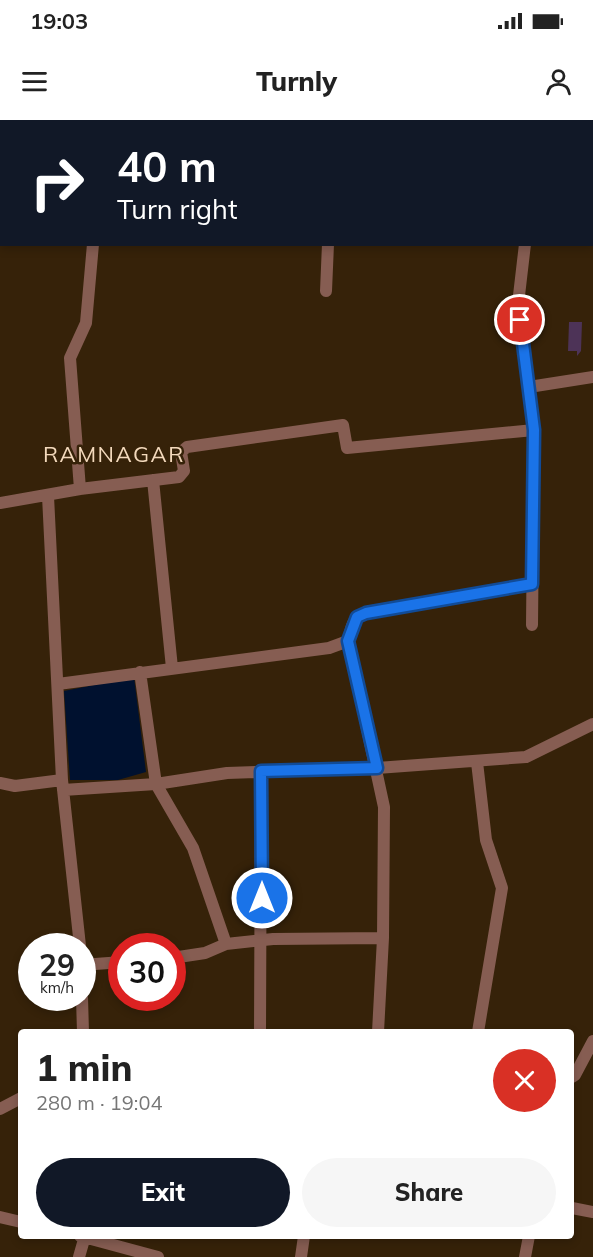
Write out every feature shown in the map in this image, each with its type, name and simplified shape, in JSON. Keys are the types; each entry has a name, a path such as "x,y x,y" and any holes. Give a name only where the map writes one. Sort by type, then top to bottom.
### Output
{"street":[{"path":"80,489 70,358 87,323 93,246"},
{"path":"326,291 328,246"},
{"path":"525,246 518,304 534,430 532,625"},
{"path":"529,387 593,377"},
{"path":"0,503 182,475 184,471 181,452 187,447 343,425 347,448 534,430"},
{"path":"153,480 172,668"},
{"path":"48,496 63,785 79,933"},
{"path":"378,1029 384,807 348,641 353,622 357,617 366,613 532,584"},
{"path":"58,684 329,648 348,641"},
{"path":"140,672 156,783 193,848 226,944"},
{"path":"0,783 15,786 156,783 227,773 477,762 526,757 593,724"},
{"path":"477,762 486,840 502,888 478,1029"},
{"path":"260,1029 261,771"},
{"path":"186,956 205,953 226,944 262,940 297,937 382,938"},
{"path":"82,1011 83,1029"},
{"path":"574,1076 593,1041"},
{"path":"0,1109 18,1100"},
{"path":"574,1208 593,1212"},
{"path":"0,1217 18,1221"},
{"path":"79,1257 83,1239"},
{"path":"95,1239 158,1257"},
{"path":"301,1257 304,1239"},
{"path":"525,1257 529,1239"}],"water":[{"path":"134,677 146,772 118,780 70,780 64,691"}],"building":[{"path":"569,322 582,322 581,351 577,356 577,351 568,351"}],"district":[{"name":"RAMNAGAR","path":"114,454"}],"route":[{"path":"262,898 261,771 377,768 348,641 353,622 357,617 366,613 532,584 534,430 520,320"}]}
